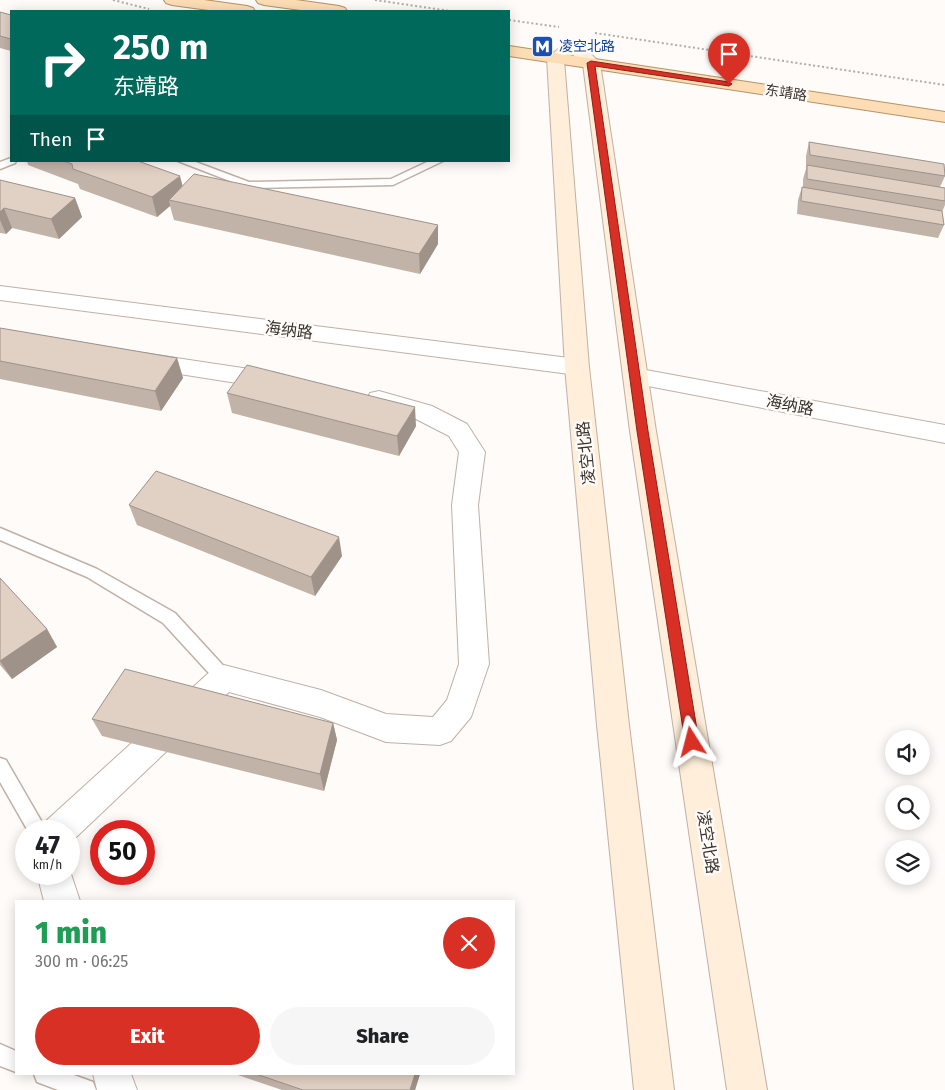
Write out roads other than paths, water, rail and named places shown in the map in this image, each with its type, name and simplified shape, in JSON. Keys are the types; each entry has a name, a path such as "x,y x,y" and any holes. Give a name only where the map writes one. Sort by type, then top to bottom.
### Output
{"main road":[{"path":"172,0 240,10"},
{"path":"264,0 332,10"},
{"name":"东靖路","path":"510,37 945,102"},
{"name":"东靖路","path":"510,51 576,46 945,117"},
{"name":"凌空北路","path":"576,46 577,367 613,725 654,1090"},
{"name":"凌空北路","path":"576,46 635,376 747,1090"}],"street":[{"name":"海纳路","path":"0,293 577,367"},
{"path":"117,358 300,385"},
{"name":"海纳路","path":"635,376 945,434"},
{"path":"71,820 224,678 321,704 386,728 440,731 460,707 474,664 465,505 472,452 458,430 423,412 356,394"},
{"path":"57,885 62,900"},
{"path":"112,1075 117,1090"}],"lane":[{"path":"186,162 248,185 393,182 436,162"},
{"path":"0,534 92,573 169,618 224,678"},
{"path":"0,766 32,820"},
{"path":"0,1055 15,1062"},
{"path":"48,1075 85,1090"}],"place":[{"name":"凌空北路","path":"543,46"}]}
